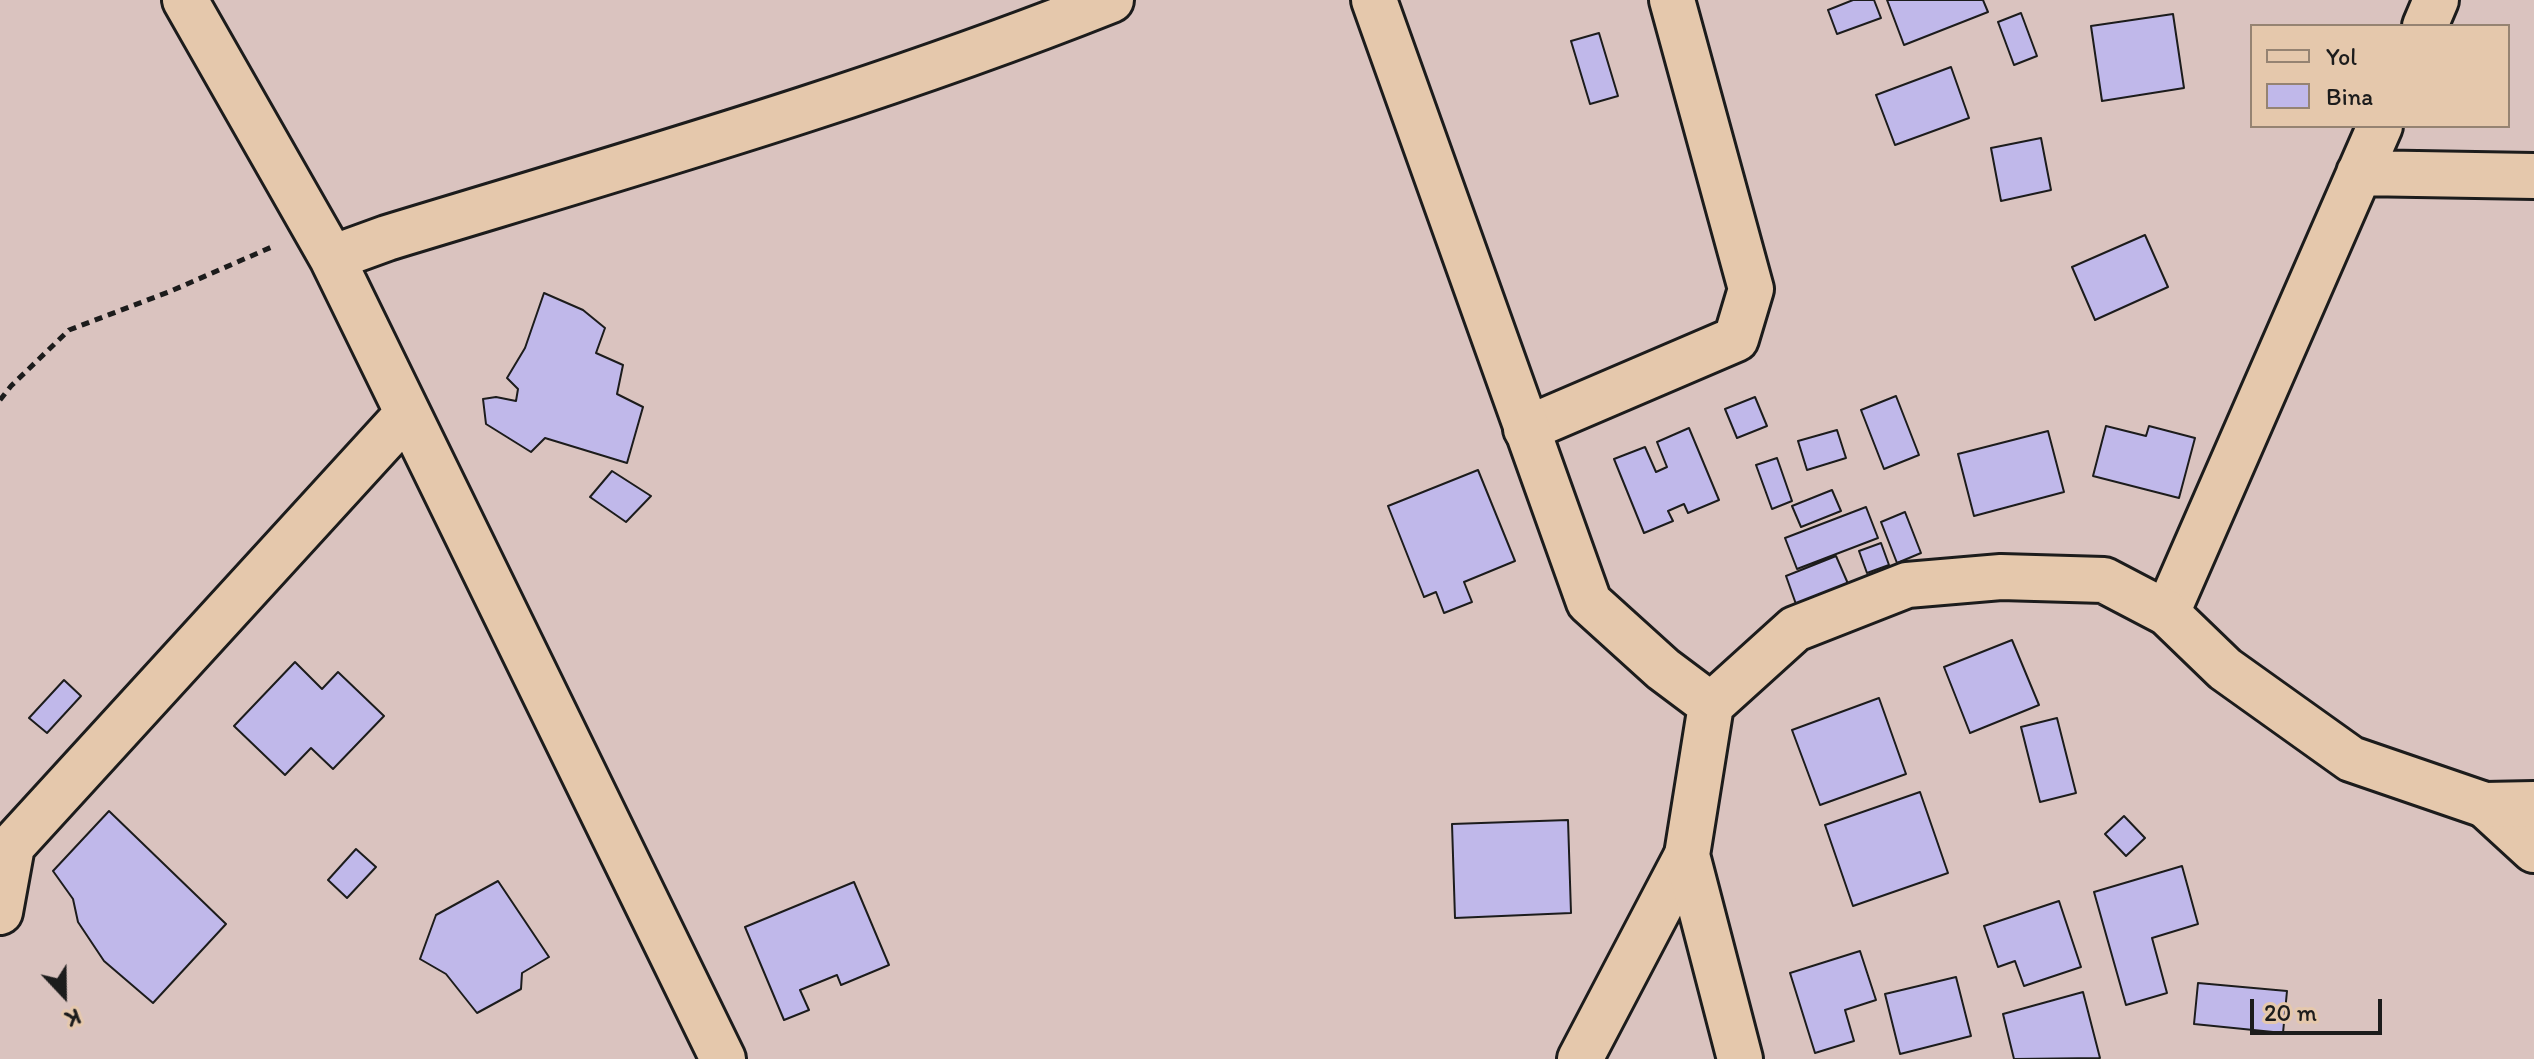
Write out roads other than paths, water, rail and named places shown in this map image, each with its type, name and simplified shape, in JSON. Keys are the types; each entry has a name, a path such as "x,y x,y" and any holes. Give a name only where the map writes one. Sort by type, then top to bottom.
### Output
{"street":[{"path":"185,0 323,243 723,1059"},
{"path":"323,243 387,238 745,129 1045,26 1111,0"},
{"path":"1374,0 1589,602 1663,669 1711,705"},
{"path":"1526,429 1736,339 1751,289 1672,0"},
{"path":"2426,24 2436,0"},
{"path":"2167,613 2379,128"},
{"path":"2359,173 2534,176"},
{"path":"0,912 6,838 407,414"},
{"path":"1580,1059 1687,855 1711,705 1795,629 1907,585 2001,577 2104,580 2167,613 2225,669 2351,759 2485,805 2534,804"},
{"path":"2485,805 2534,850"},
{"path":"1687,855 1740,1059"}]}
